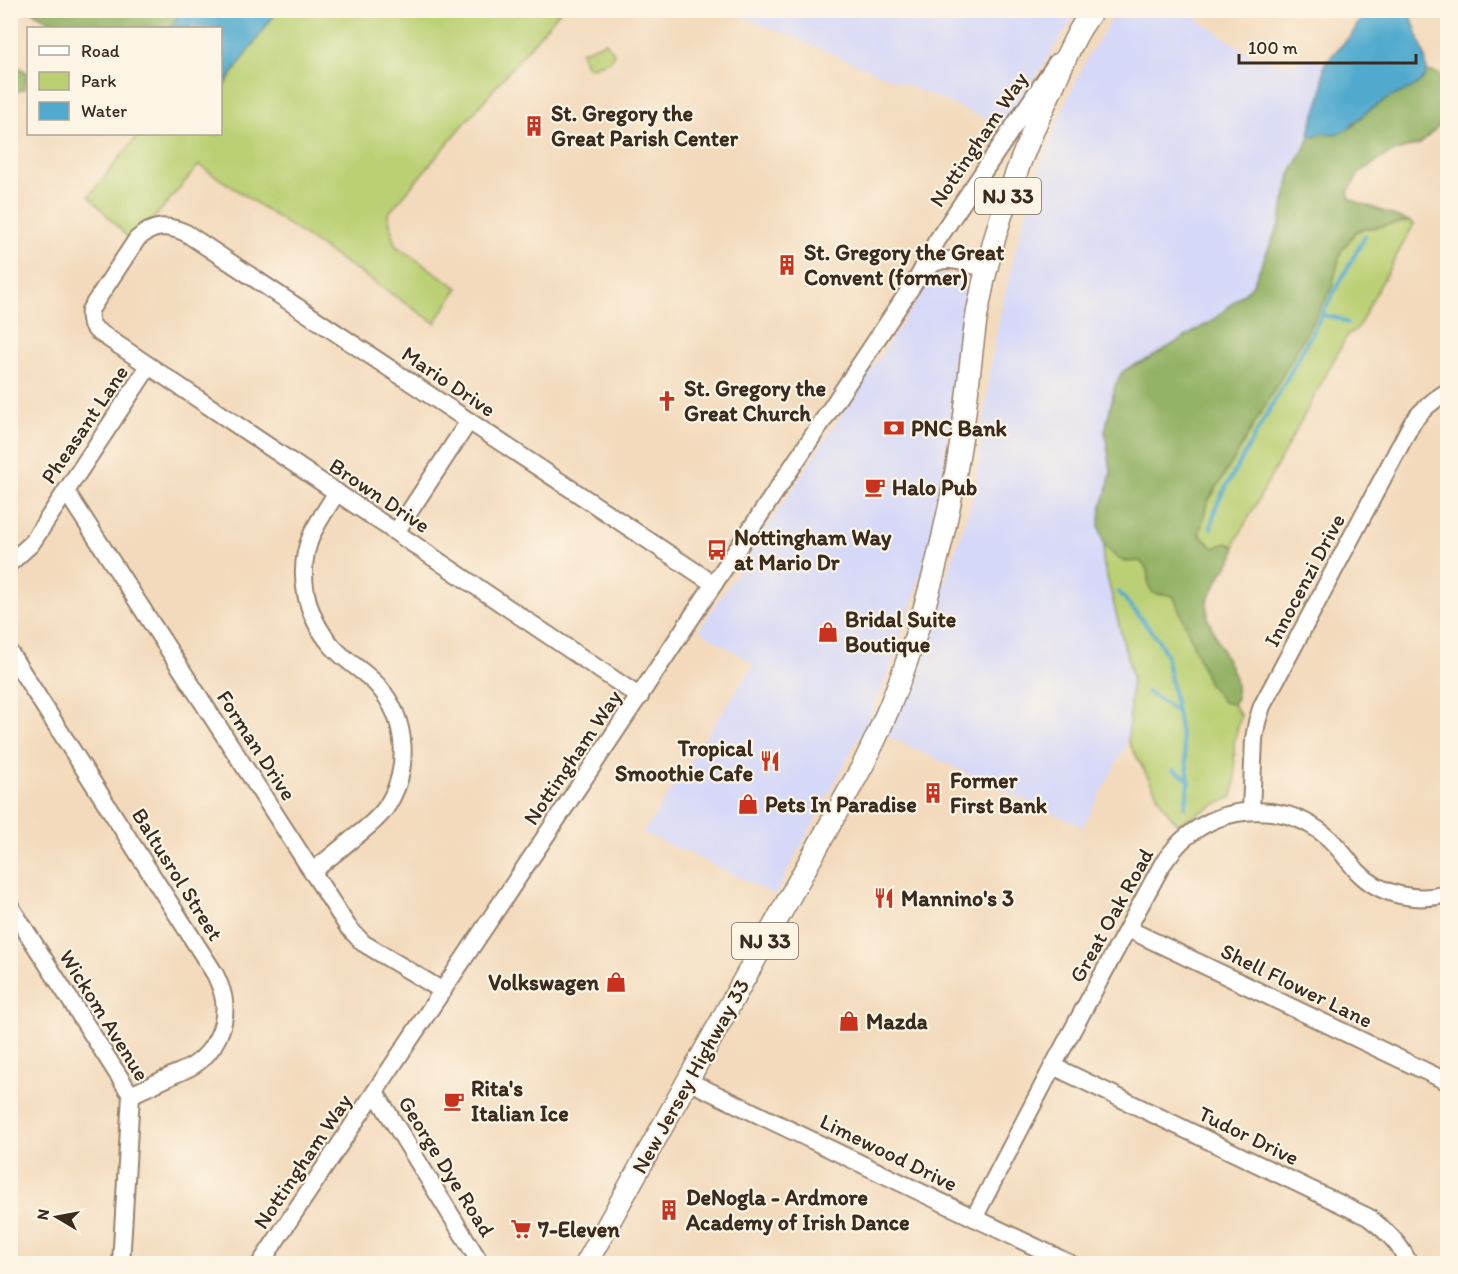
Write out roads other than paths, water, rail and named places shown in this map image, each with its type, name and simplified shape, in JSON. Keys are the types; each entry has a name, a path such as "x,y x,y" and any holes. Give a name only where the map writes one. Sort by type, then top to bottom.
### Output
{"main road":[{"name":"New Jersey Highway 33","path":"586,1263 862,765 891,700 912,647 951,502 977,315 986,269 1002,214 1035,124 1078,32 1093,10"}],"street":[{"name":"Nottingham Way","path":"260,1263 640,697 920,274 936,242 1078,32"},
{"name":"Brown Drive","path":"155,228 145,232 137,239 90,310 91,325 96,330 640,697"},
{"name":"Mario Drive","path":"155,228 177,228 186,233 714,584"},
{"name":"Nottingham Way","path":"920,274 936,262 946,260 986,269"},
{"name":"Pheasant Lane","path":"10,563 31,544 149,366"},
{"name":"Innocenzi Drive","path":"1251,811 1254,739 1262,706 1412,423 1422,410 1448,391"},
{"path":"396,532 469,421"},
{"name":"Forman Drive","path":"66,491 348,927 363,943 443,991"},
{"path":"312,872 372,823 384,810 393,796 402,766 403,747 400,728 387,697 377,685 334,649 314,621 308,604 304,569 307,551 312,534 337,492"},
{"name":"Baltusrol Street","path":"10,652 215,974 221,987 224,1019 215,1044 206,1056 194,1065 131,1095"},
{"name":"Great Oak Road","path":"974,1218 1162,865 1184,838 1199,827 1234,813 1251,811 1279,813 1311,825 1325,835 1361,875 1388,891 1422,898 1448,894"},
{"name":"Wickom Avenue","path":"10,906 131,1095 122,1263"},
{"name":"Shell Flower Lane","path":"1128,929 1448,1082"},
{"name":"Tudor Drive","path":"1053,1066 1368,1217 1395,1240 1409,1263"},
{"name":"Limewood Drive","path":"688,1080 1071,1263"},
{"name":"George Dye Road","path":"375,1092 481,1263"}],"water":[{"path":"179,10 274,11 272,18 222,89 222,27 172,27"},
{"path":"1365,11 1410,11 1426,60 1426,74 1415,86 1372,108 1345,130 1336,134 1322,133 1311,136 1310,128 1322,92 1325,63 1352,34"}],"waterway":[{"path":"1211,528 1222,494 1365,236"},
{"path":"1322,315 1338,318 1347,323"},
{"path":"1119,592 1158,639 1166,654 1188,771 1189,783 1185,807"},
{"path":"1147,692 1176,711"},
{"path":"1173,770 1188,778"}],"place":[{"name":"St. Gregory the Great Parish Center","path":"534,126"},
{"name":"St. Gregory the Great Convent (former)","path":"787,265"},
{"name":"St. Gregory the Great Church","path":"667,401"},
{"name":"PNC Bank","path":"894,428"},
{"name":"Halo Pub","path":"875,487"},
{"name":"Nottingham Way at Mario Dr","path":"717,550"},
{"name":"Bridal Suite Boutique","path":"828,632"},
{"name":"Tropical Smoothie Cafe","path":"770,761"},
{"name":"Former First Bank","path":"933,793"},
{"name":"Pets In Paradise","path":"748,804"},
{"name":"Mannino's 3","path":"884,898"},
{"name":"Volkswagen","path":"616,982"},
{"name":"Mazda","path":"849,1021"},
{"name":"Rita's Italian Ice","path":"454,1101"},
{"name":"DeNogla - Ardmore Academy of Irish Dance","path":"669,1210"},
{"name":"7-Eleven","path":"521,1229"}]}
